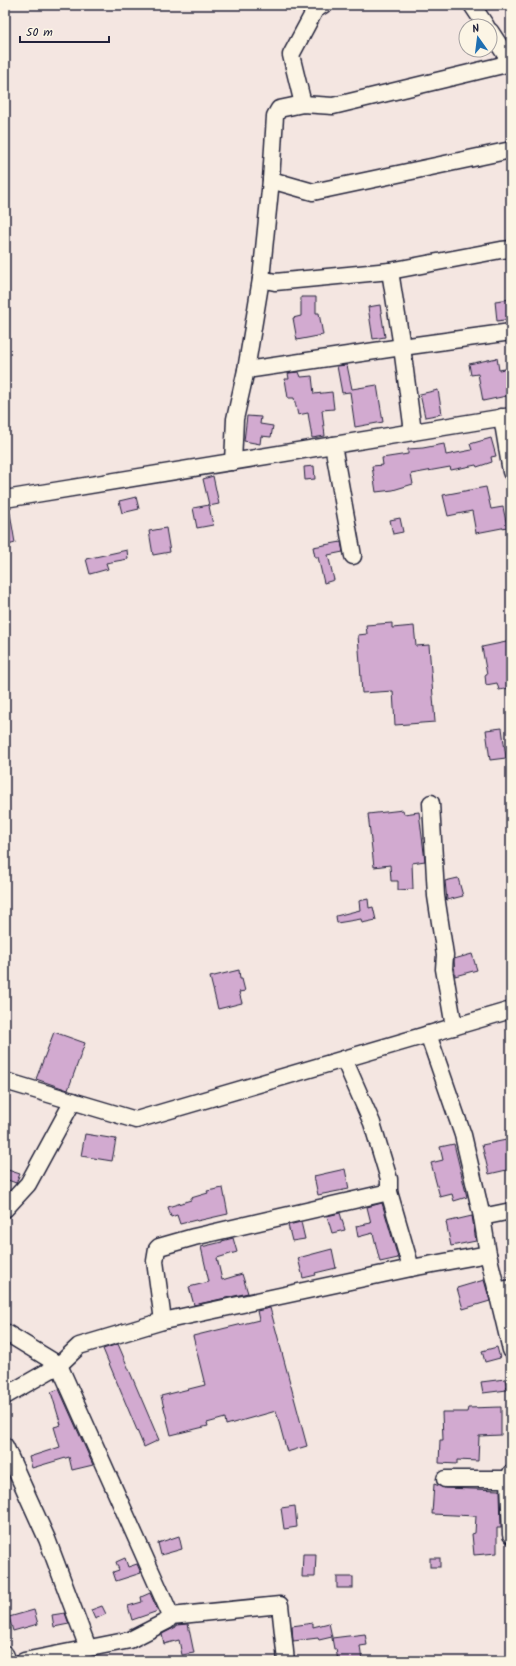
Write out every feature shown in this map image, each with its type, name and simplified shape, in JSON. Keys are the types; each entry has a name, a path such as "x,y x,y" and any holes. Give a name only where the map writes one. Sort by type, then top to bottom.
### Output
{"street":[{"path":"303,104 291,55 315,10 323,5"},
{"path":"472,5 481,18"},
{"path":"233,462 235,419 246,370 261,280 271,180 274,116 279,109 303,104 332,106 511,63 498,43"},
{"path":"271,180 313,192 511,150"},
{"path":"261,280 275,282 390,271 511,249"},
{"path":"390,271 402,346 413,432"},
{"path":"246,370 402,346 511,332"},
{"path":"5,499 507,417 511,472"},
{"path":"333,445 353,556"},
{"path":"431,803 436,896 445,955 444,970 454,1027"},
{"path":"5,1081 136,1120 511,1010"},
{"path":"428,1034 463,1135 482,1217 488,1254 504,1290 511,1350"},
{"path":"344,1059 372,1123 389,1179 389,1192 411,1268"},
{"path":"5,1209 28,1184 73,1101"},
{"path":"163,1321 155,1261 157,1249 159,1247 216,1232 389,1192"},
{"path":"482,1217 511,1211"},
{"path":"5,1396 59,1364 79,1346 163,1321 411,1268 488,1254"},
{"path":"5,1332 59,1364 171,1616"},
{"path":"5,1446 47,1540 88,1648"},
{"path":"446,1479 510,1476 511,1535"},
{"path":"24,1661 130,1640 167,1621 171,1616 280,1605 286,1661"},
{"path":"5,1654 8,1661"}],"building":[{"path":"301,297 316,297 316,313 319,313 323,335 297,340 293,318 301,316"},
{"path":"511,299 511,319 497,321 495,301"},
{"path":"380,305 385,337 373,339 368,307"},
{"path":"497,358 499,370 511,368 511,395 483,401 478,374 471,375 469,364"},
{"path":"347,365 352,389 377,385 383,422 355,427 350,392 342,393 337,366"},
{"path":"299,372 301,377 312,376 314,394 332,392 334,409 322,410 325,436 312,438 308,413 298,415 294,398 288,398 285,379 289,379 288,373"},
{"path":"438,390 442,414 425,417 420,394"},
{"path":"247,416 261,417 260,424 273,426 271,437 261,436 260,444 244,441"},
{"path":"491,438 496,456 491,457 492,462 477,467 476,465 451,470 450,467 411,474 413,484 393,490 376,492 372,466 383,465 382,458 408,454 408,449 444,444 446,455 472,450 470,444"},
{"path":"314,466 315,479 305,480 304,467"},
{"path":"213,476 219,504 209,506 213,525 197,528 193,508 209,505 203,479"},
{"path":"486,487 491,509 503,507 507,527 476,533 472,511 448,516 443,495"},
{"path":"136,497 139,509 122,513 119,501"},
{"path":"10,513 15,543 5,546 5,514"},
{"path":"400,518 403,532 393,534 390,520"},
{"path":"166,528 170,552 153,555 149,531"},
{"path":"341,542 343,552 328,555 334,580 324,583 318,557 315,557 313,547"},
{"path":"127,550 128,559 106,563 108,569 90,574 86,559"},
{"path":"392,623 392,628 414,626 416,646 429,645 435,722 395,725 393,691 362,693 358,635 367,634 366,625"},
{"path":"511,641 511,688 499,690 497,683 486,685 485,675 487,675 482,647"},
{"path":"502,728 506,758 490,760 486,730"},
{"path":"403,810 404,814 419,812 425,861 412,863 413,889 398,890 398,881 391,881 390,865 374,867 368,814"},
{"path":"458,878 463,896 447,900 445,881"},
{"path":"368,899 369,908 373,907 376,920 362,923 361,919 337,923 336,916 360,910 359,901"},
{"path":"472,954 477,970 455,976 454,959"},
{"path":"239,970 240,979 242,979 245,991 239,992 242,1003 218,1009 210,977"},
{"path":"54,1032 85,1043 68,1090 36,1079"},
{"path":"85,1134 116,1139 112,1161 81,1156"},
{"path":"511,1139 511,1169 489,1174 482,1145"},
{"path":"454,1144 467,1197 454,1201 452,1194 440,1197 431,1163 443,1160 440,1147"},
{"path":"5,1169 20,1174 16,1183 5,1179"},
{"path":"345,1169 349,1189 318,1195 314,1176"},
{"path":"223,1188 228,1214 180,1224 177,1215 171,1217 168,1207 191,1200 191,1198 208,1193 207,1191"},
{"path":"382,1203 398,1258 380,1262 373,1233 358,1237 356,1226 371,1223 367,1207"},
{"path":"340,1213 345,1230 332,1233 327,1216"},
{"path":"472,1216 476,1241 451,1246 446,1222"},
{"path":"301,1222 305,1239 292,1241 288,1225"},
{"path":"233,1238 237,1252 217,1258 222,1280 242,1274 248,1293 194,1305 189,1287 209,1282 201,1247"},
{"path":"332,1249 336,1268 315,1273 316,1275 303,1278 298,1258"},
{"path":"484,1280 490,1301 463,1309 457,1288"},
{"path":"270,1308 307,1446 287,1452 276,1411 226,1425 225,1418 207,1423 208,1426 171,1435 161,1396 205,1385 193,1336 259,1320 257,1311"},
{"path":"118,1344 159,1440 144,1447 103,1349"},
{"path":"497,1347 500,1358 485,1362 482,1351"},
{"path":"505,1379 507,1390 483,1393 481,1382"},
{"path":"59,1389 93,1465 72,1470 69,1457 32,1468 29,1457 60,1447 54,1427 61,1425 51,1392"},
{"path":"501,1407 501,1435 479,1436 478,1461 457,1460 457,1464 439,1463 440,1440 443,1440 442,1412 467,1412 468,1408"},
{"path":"434,1484 445,1488 500,1490 501,1528 497,1528 497,1553 474,1555 472,1534 475,1533 476,1516 432,1514"},
{"path":"295,1506 297,1527 284,1529 281,1508"},
{"path":"179,1536 182,1549 161,1555 158,1543"},
{"path":"303,1554 316,1554 315,1577 302,1577"},
{"path":"125,1558 128,1567 137,1564 141,1573 116,1581 113,1572 119,1570 116,1562"},
{"path":"430,1558 440,1558 440,1567 430,1567"},
{"path":"337,1577 353,1577 353,1588 337,1588"},
{"path":"150,1593 158,1611 132,1620 128,1606 142,1602 141,1597"},
{"path":"102,1606 106,1614 95,1619 91,1610"},
{"path":"34,1610 38,1624 13,1631 9,1617"},
{"path":"65,1613 69,1624 54,1627 52,1615"},
{"path":"313,1623 313,1627 329,1623 332,1637 319,1640 318,1638 293,1641 292,1626"},
{"path":"188,1624 194,1653 182,1655 179,1640 164,1644 162,1634 176,1627 176,1625"},
{"path":"365,1634 367,1645 360,1646 362,1661 338,1661 332,1638"}]}
